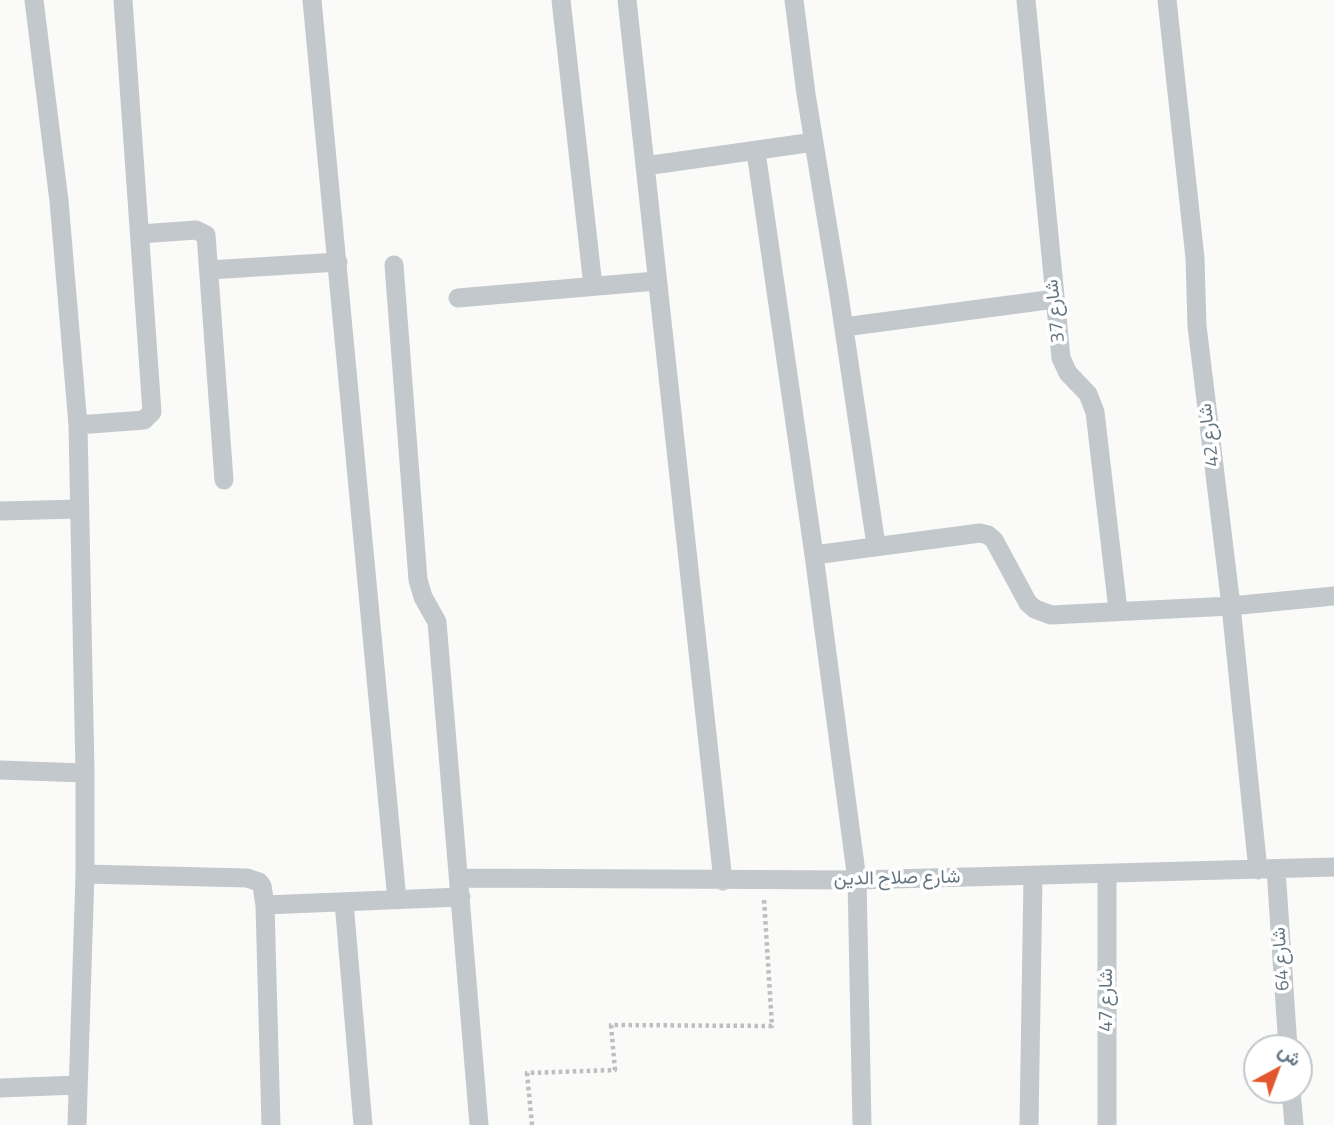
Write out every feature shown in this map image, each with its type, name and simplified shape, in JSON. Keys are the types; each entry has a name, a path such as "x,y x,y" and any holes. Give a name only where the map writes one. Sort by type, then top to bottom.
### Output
{"street":[{"path":"34,0 60,214 78,425 85,874 77,1125"},
{"path":"78,425 144,420 152,412 123,0"},
{"path":"312,0 397,900"},
{"path":"561,0 593,286"},
{"path":"627,0 723,881"},
{"path":"794,0 876,545"},
{"name":"شارع 37","path":"1026,0 1061,358 1068,373 1088,394 1095,412 1118,610"},
{"name":"شارع 42","path":"1167,0 1195,258 1197,326 1267,869"},
{"path":"645,166 814,142"},
{"path":"756,152 857,880 862,1125"},
{"path":"139,234 196,230 202,232 208,241 224,480"},
{"path":"209,270 338,262"},
{"path":"394,265 418,580 423,597 437,622 480,1125"},
{"path":"458,298 656,281"},
{"path":"844,327 1055,299"},
{"path":"0,511 80,509"},
{"path":"814,555 969,534 988,535 999,548 1028,603 1043,614 1231,606 1334,596"},
{"path":"0,770 85,772"},
{"name":"شارع صلاح الدين","path":"265,905 397,900 460,887 1032,877 1334,867"},
{"name":"شارع 64","path":"1267,869 1287,1034"},
{"path":"85,874 247,878 259,881 265,905 271,1125"},
{"name":"شارع 47","path":"1107,874 1107,1125"},
{"path":"1029,1125 1032,877"},
{"path":"344,902 363,1125"},
{"path":"0,1088 78,1085"},
{"path":"1292,1104 1294,1125"}],"path":[{"path":"532,1125 527,1073 615,1070 611,1025 772,1026 764,919 764,880"}]}
